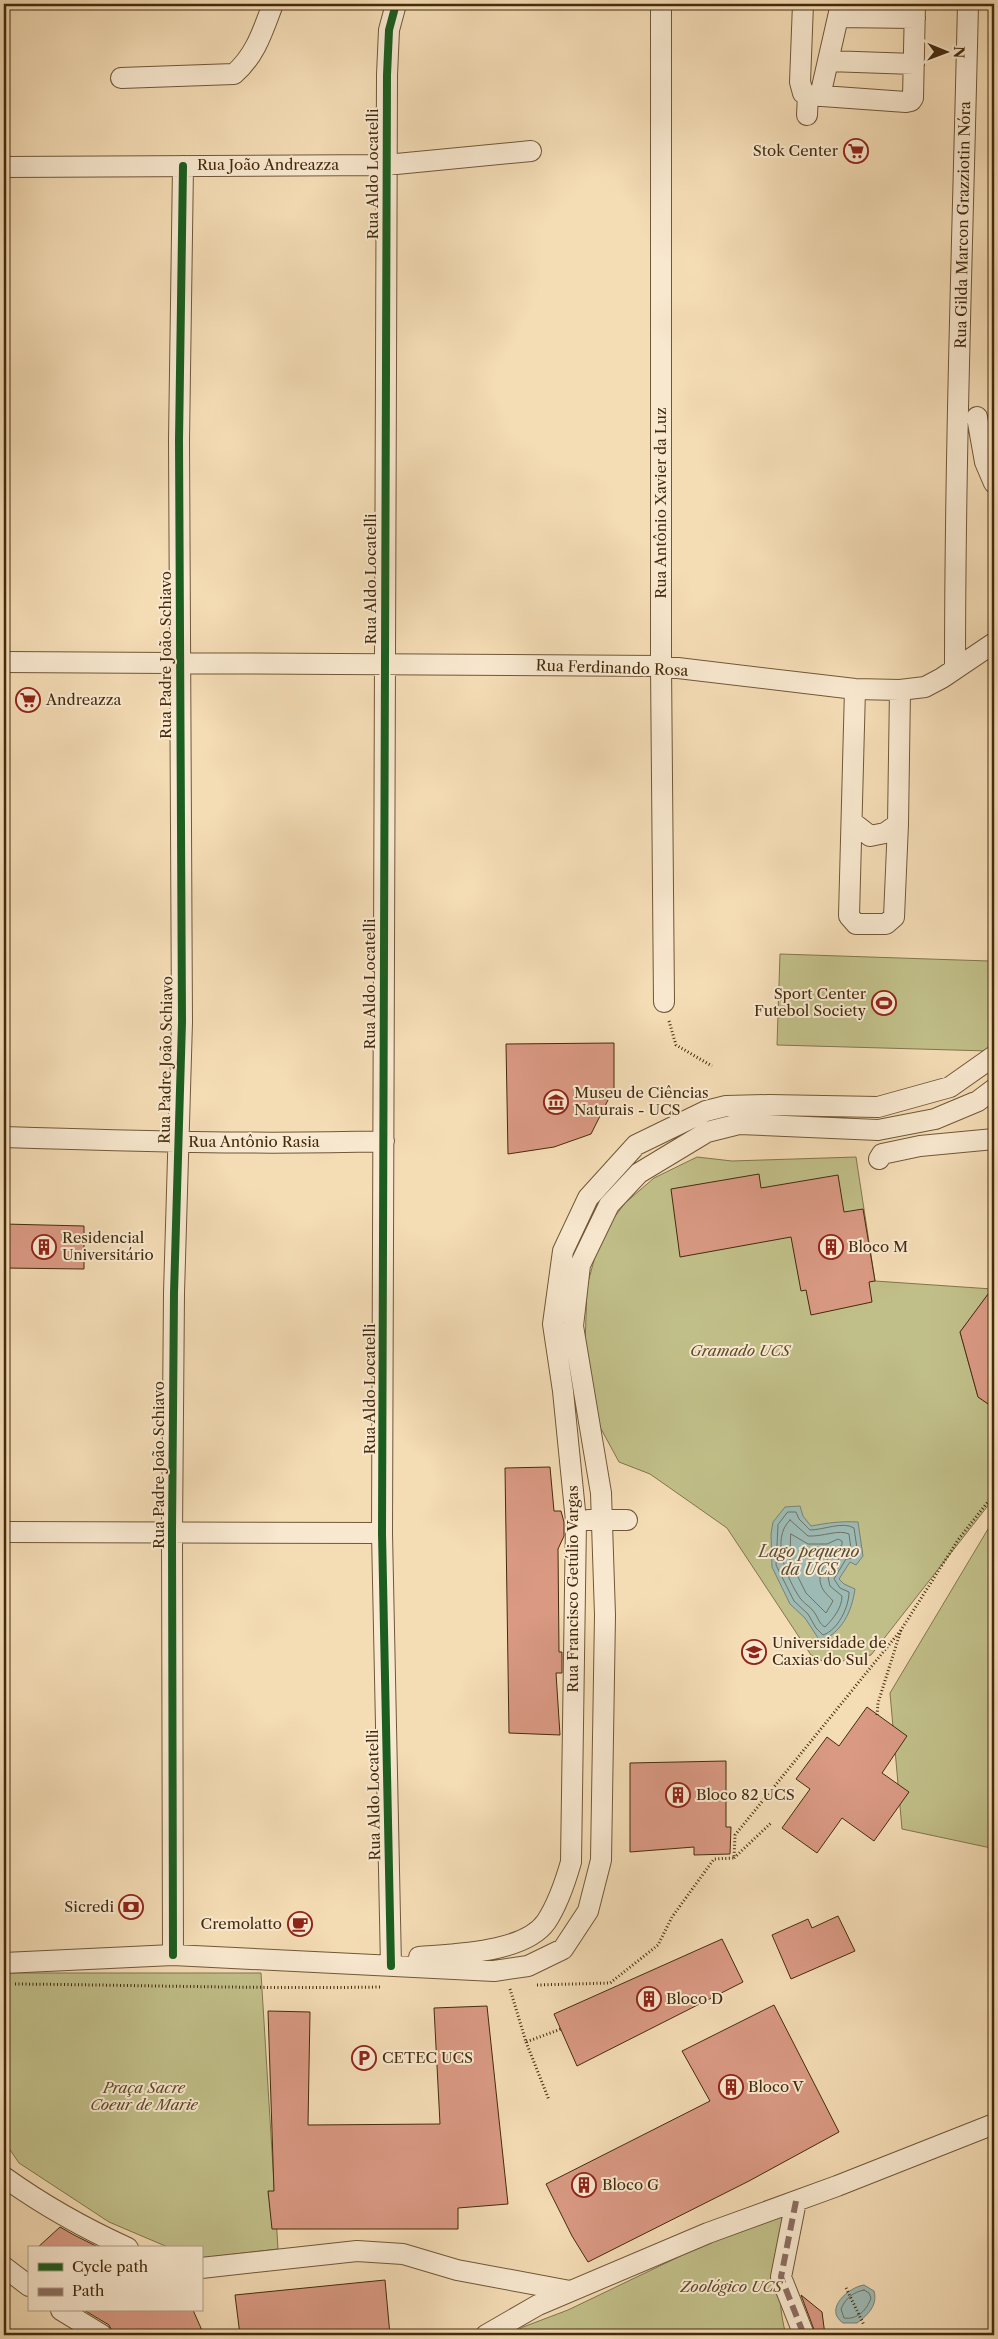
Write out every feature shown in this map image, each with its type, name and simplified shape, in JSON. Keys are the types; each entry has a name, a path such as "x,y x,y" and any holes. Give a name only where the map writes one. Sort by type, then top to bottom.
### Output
{"street":[{"path":"121,78 234,74 246,64 255,49 273,4"},
{"name":"Rua Aldo Locatelli","path":"387,1963 382,1533 386,165 389,39 396,4"},
{"name":"Rua Antônio Xavier da Luz","path":"661,4 661,666 664,1002"},
{"path":"804,4 800,82 803,92 812,102 910,101 913,98 915,11 839,10 828,61 812,102"},
{"name":"Rua Gilda Marcon Grazziotin Nóra","path":"950,379 962,321 968,4"},
{"path":"828,61 914,64"},
{"name":"Rua João Andreazza","path":"4,167 386,165 531,151"},
{"name":"Rua Padre João Schiavo","path":"173,1955 172,1532 178,1142 182,1022 178,440 183,166"},
{"path":"950,379 977,417 994,434"},
{"path":"950,379 954,669"},
{"path":"977,417 986,462 994,483"},
{"name":"Rua Ferdinando Rosa","path":"4,662 179,665 661,666 855,689 900,690 925,687 994,643"},
{"path":"855,689 849,916 856,924 886,924 894,917 898,824 900,690"},
{"path":"852,822 870,836 885,833 898,824"},
{"name":"Rua Francisco Getúlio Vargas","path":"387,1963 484,1951 526,1938 545,1924 563,1890 570,1862 576,1521 564,1400 553,1324 563,1251 588,1198 622,1158 636,1145 706,1111 726,1106 878,1107 950,1087 994,1056"},
{"path":"937,1144 934,1119 937,1106 950,1087"},
{"name":"Rua Francisco Getúlio Vargas","path":"387,1963 494,1971 528,1966 563,1949 588,1911 601,1860 605,1615 599,1473 573,1326 580,1265 609,1204 639,1173 708,1132 739,1124 878,1130 934,1119 978,1101 994,1088"},
{"name":"Rua Antônio Rasia","path":"4,1137 300,1144 384,1141"},
{"path":"879,1159 882,1154 937,1144 994,1139"},
{"path":"576,1521 600,1519 627,1520"},
{"path":"4,1532 382,1533"},
{"path":"4,1963 173,1955 387,1963"},
{"path":"486,2335 538,2304 708,2232 796,2201 994,2124"},
{"path":"4,2177 42,2203 90,2230 124,2246"},
{"path":"796,2201 780,2277 804,2335"},
{"path":"202,2268 357,2251 403,2254 457,2270 570,2291"},
{"path":"4,2267 28,2285"},
{"path":"64,2312 102,2335"}],"path":[{"path":"664,1002 676,1045 712,1066"},
{"path":"734,1858 735,1835 901,1630 958,1540 994,1494"},
{"path":"878,1715 878,1704 901,1630"},
{"path":"528,1985 610,1983 658,1945 672,1916 714,1859 734,1858 772,1822"},
{"path":"14,1984 227,1985 262,1989 390,1987"},
{"path":"518,1985 509,1986 526,2042 549,2100"},
{"path":"526,2042 561,2029"},
{"path":"846,2288 864,2325"}],"green space":[{"name":"Sport Center Futebol Society","path":"780,954 989,961 989,1051 777,1045"},
{"name":"Gramado UCS","path":"697,1157 732,1161 856,1157 875,1281 992,1289 960,1332 978,1397 994,1408 994,1498 871,1655 828,1664 811,1655 727,1528 650,1474 619,1462 600,1427 585,1347 587,1286 601,1235 625,1203 654,1178"},
{"path":"994,1519 994,1764 991,1848 902,1829 890,1693"},
{"name":"Praça Sacre Coeur de Marie","path":"4,1973 261,1973 278,2249 202,2258 202,2246 165,2246 109,2222 19,2163 4,2141"},
{"name":"Zoológico UCS","path":"789,2209 780,2272 780,2303 786,2335 511,2335 523,2327 568,2310 743,2226"}],"water":[{"name":"Lago pequeno da UCS","path":"800,1506 803,1516 811,1526 834,1522 858,1522 863,1556 856,1565 850,1562 839,1579 844,1584 855,1589 851,1605 840,1627 820,1641 805,1618 790,1604 772,1567 771,1534 773,1522 785,1507"},
{"path":"864,2285 874,2291 875,2301 871,2309 857,2323 843,2323 836,2311 837,2305 845,2294"}],"building":[{"name":"Museu de Ciências Naturais - UCS","path":"614,1043 614,1088 591,1134 554,1147 508,1154 506,1044"},
{"name":"Bloco M","path":"759,1174 761,1188 838,1175 844,1212 863,1209 875,1281 869,1282 872,1302 811,1315 806,1290 801,1291 791,1237 680,1257 671,1189"},
{"name":"Residencial Universitário","path":"4,1224 84,1226 84,1269 4,1268"},
{"path":"994,1286 994,1408 978,1397 960,1332"},
{"path":"550,1467 554,1511 561,1511 564,1522 564,1536 558,1549 559,1652 562,1652 562,1673 556,1673 560,1735 509,1733 505,1468"},
{"path":"867,1707 907,1736 882,1773 909,1792 874,1841 842,1818 817,1853 782,1828 810,1789 796,1779 827,1737 839,1746"},
{"name":"Bloco 82 UCS","path":"726,1761 726,1827 731,1827 730,1854 694,1855 694,1847 630,1852 630,1763"},
{"path":"838,1916 855,1951 791,1979 772,1935 808,1919 812,1928"},
{"name":"Bloco D","path":"722,1939 743,1982 577,2066 554,2014"},
{"path":"774,2005 839,2132 749,2181 588,2262 572,2236 546,2184 710,2101 682,2051"},
{"path":"487,2006 508,2204 458,2208 458,2229 272,2229 268,2191 274,2191 268,2011 310,2012 308,2125 440,2124 434,2008"},
{"path":"60,2227 96,2246 39,2246"},
{"path":"385,2280 390,2335 240,2335 235,2295"},
{"path":"801,2295 822,2312 825,2335 816,2335"},
{"path":"87,2312 194,2312 204,2335 114,2335 109,2325"}],"marked path":[{"path":"796,2201 781,2277 804,2335"}],"cycle path":[{"path":"391,1966 382,1533 387,75 389,30 396,4"},
{"path":"173,1955 172,1532 174,1293 182,1022 179,440 183,166"}],"place":[{"name":"Stok Center","path":"856,151"},
{"name":"Andreazza","path":"28,700"},
{"name":"Sport Center Futebol Society","path":"884,1003"},
{"name":"Museu de Ciências Naturais - UCS","path":"556,1102"},
{"name":"Residencial Universitário","path":"44,1247"},
{"name":"Bloco M","path":"831,1247"},
{"name":"Universidade de Caxias do Sul","path":"754,1652"},
{"name":"Bloco 82 UCS","path":"678,1795"},
{"name":"Sicredi","path":"131,1907"},
{"name":"Cremolatto","path":"300,1924"},
{"name":"Bloco D","path":"649,1999"},
{"name":"CETEC UCS","path":"364,2058"},
{"name":"Bloco V","path":"731,2087"},
{"name":"Bloco G","path":"584,2185"}]}
